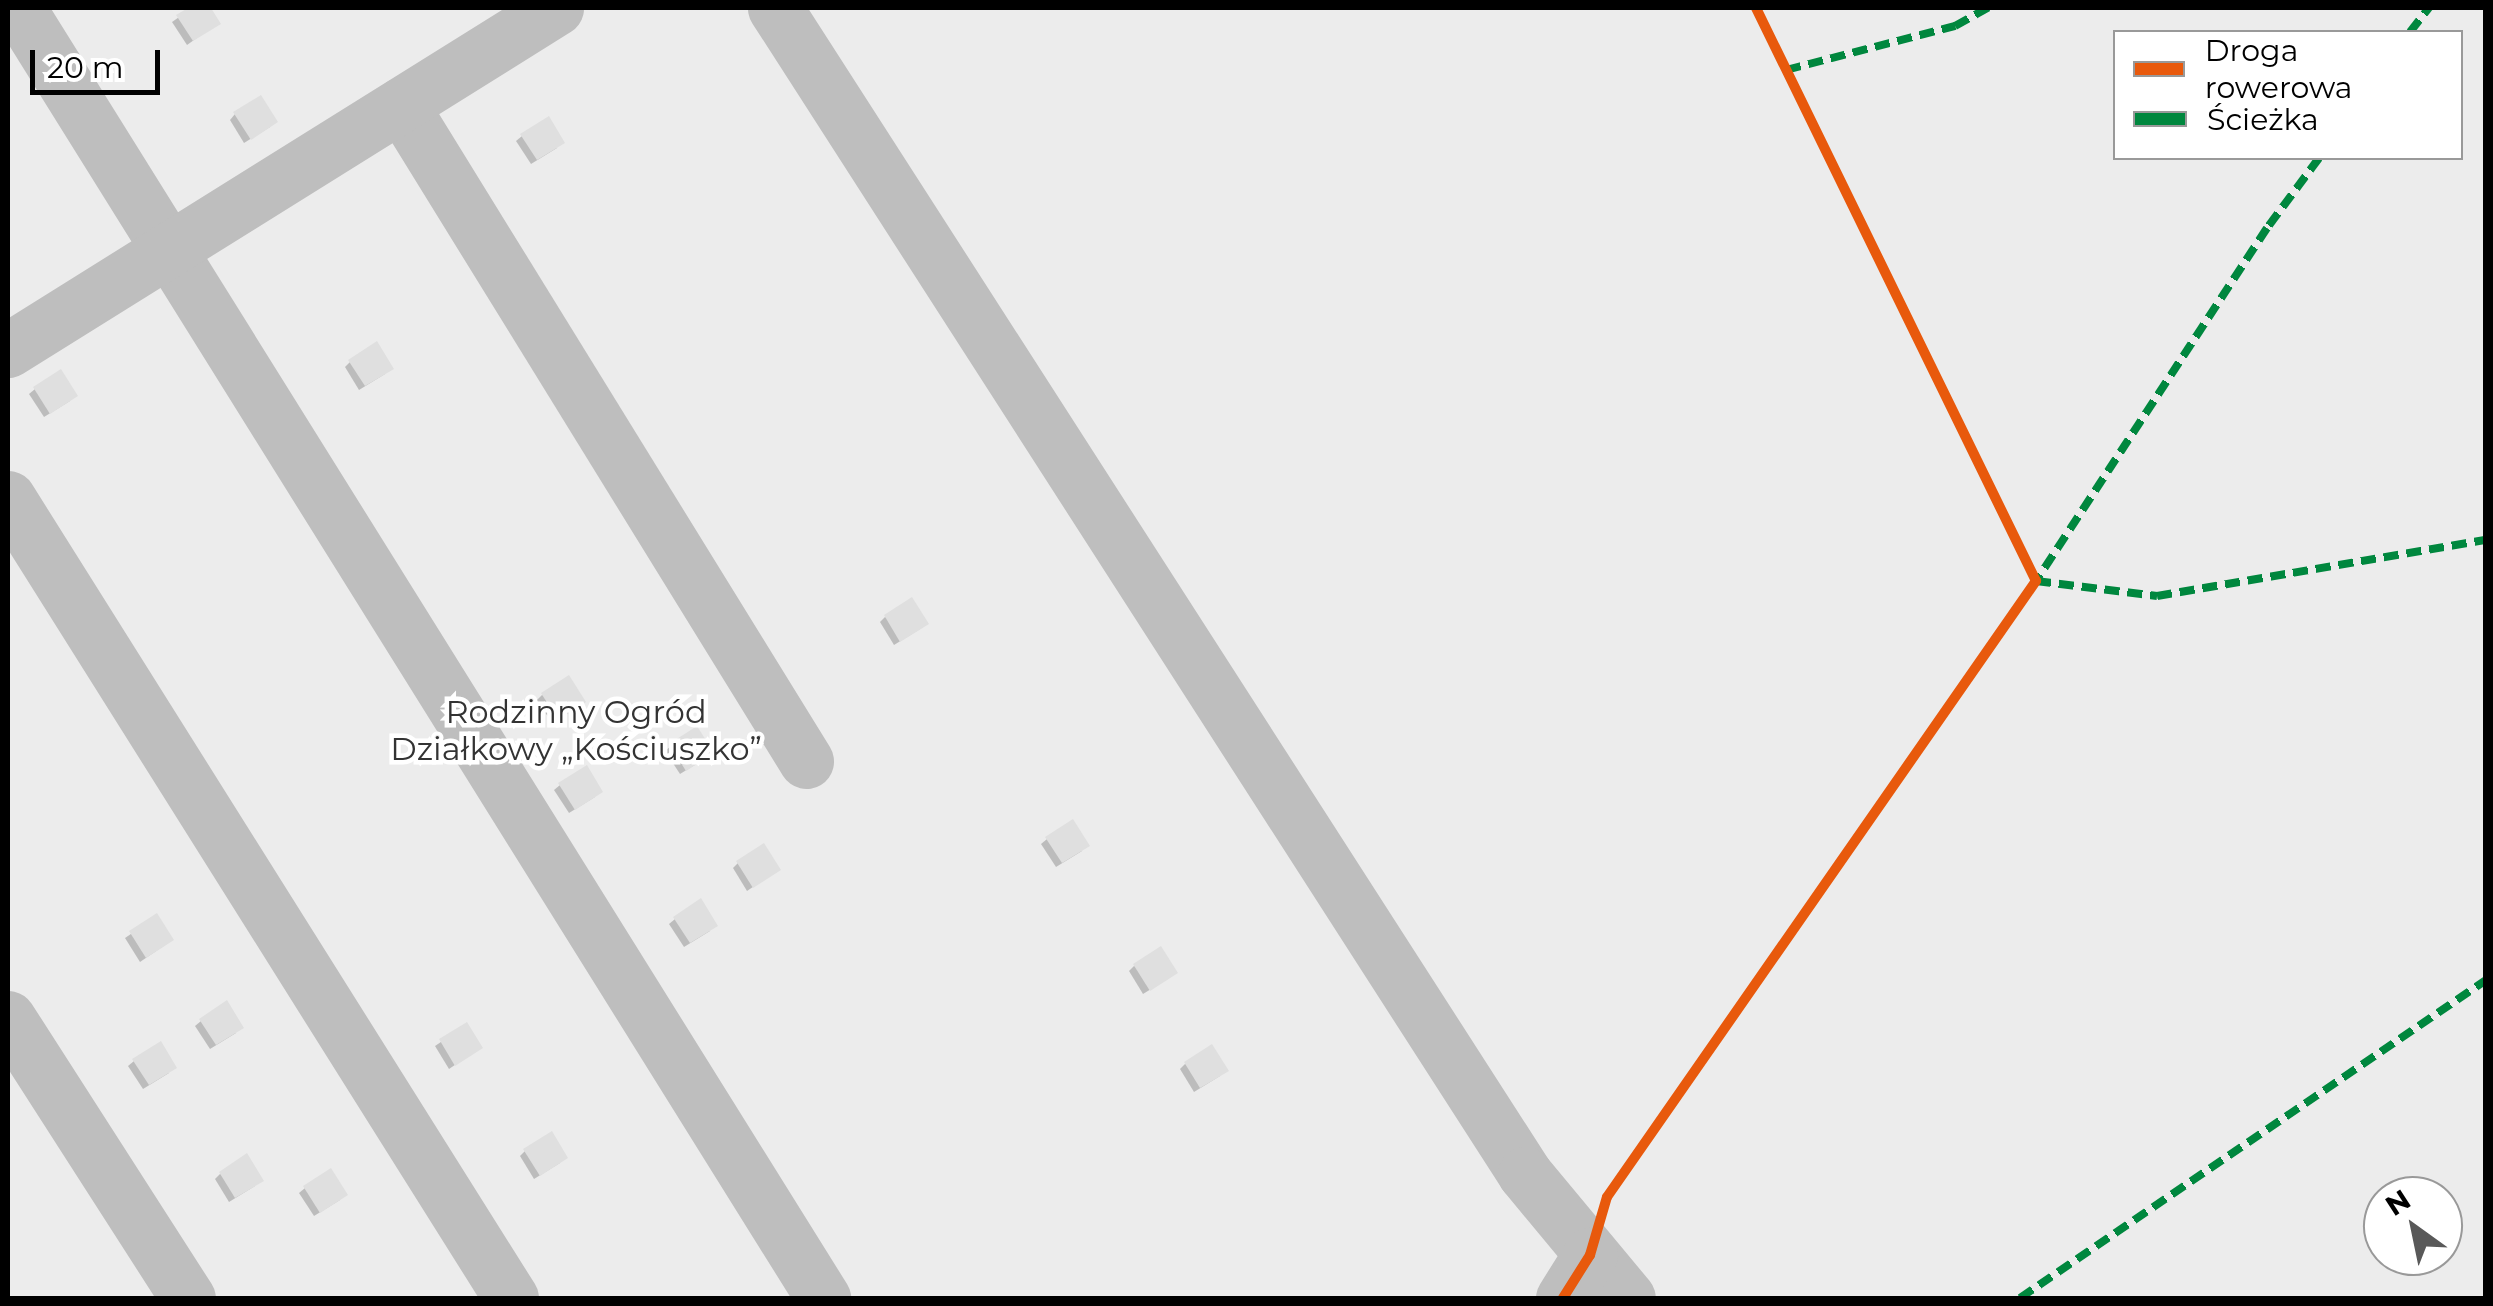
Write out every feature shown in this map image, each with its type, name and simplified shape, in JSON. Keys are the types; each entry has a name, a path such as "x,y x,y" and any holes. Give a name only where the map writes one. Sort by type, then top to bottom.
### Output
{"lane":[{"path":"18,8 823,1298"},
{"path":"8,350 556,8"},
{"path":"775,8 1525,1174 1576,1277 1628,1298"},
{"path":"400,106 806,761"},
{"path":"8,498 511,1298"},
{"path":"8,1018 188,1298"}],"green space":[{"name":"Rodzinny Ogród Działkowy „Kościuszko”","path":"8,8 2485,8 2485,1298 8,1298"}],"building":[{"path":"188,8 211,8 221,24 193,41 176,15"},
{"path":"261,95 278,122 251,140 233,112"},
{"path":"549,116 565,143 537,160 520,134"},
{"path":"377,341 394,369 365,386 348,360"},
{"path":"61,369 78,396 50,414 33,387"},
{"path":"912,597 929,624 900,642 884,615"},
{"path":"569,675 586,702 558,720 541,693"},
{"path":"697,726 714,753 686,771 669,744"},
{"path":"587,765 603,792 575,810 558,783"},
{"path":"1073,819 1090,846 1062,863 1045,837"},
{"path":"764,843 781,870 753,888 736,861"},
{"path":"701,898 718,926 690,943 673,917"},
{"path":"157,913 174,940 146,958 129,931"},
{"path":"1161,946 1178,973 1150,991 1133,964"},
{"path":"227,1000 244,1028 216,1045 199,1019"},
{"path":"467,1022 483,1048 455,1066 439,1039"},
{"path":"161,1041 177,1068 149,1085 132,1059"},
{"path":"1212,1044 1229,1071 1200,1088 1184,1062"},
{"path":"552,1131 568,1158 540,1176 523,1149"},
{"path":"247,1153 264,1181 235,1198 219,1172"},
{"path":"331,1168 348,1195 320,1213 303,1186"}],"marked path":[{"path":"1786,70 1955,26 1988,8"},
{"path":"2412,30 2429,8"},
{"path":"2318,160 2267,228 2036,581 2157,596 2486,540"},
{"path":"2020,1298 2486,980"}],"cycle path":[{"path":"1563,1298 1590,1255 1607,1197 2036,581 1756,8"}]}
